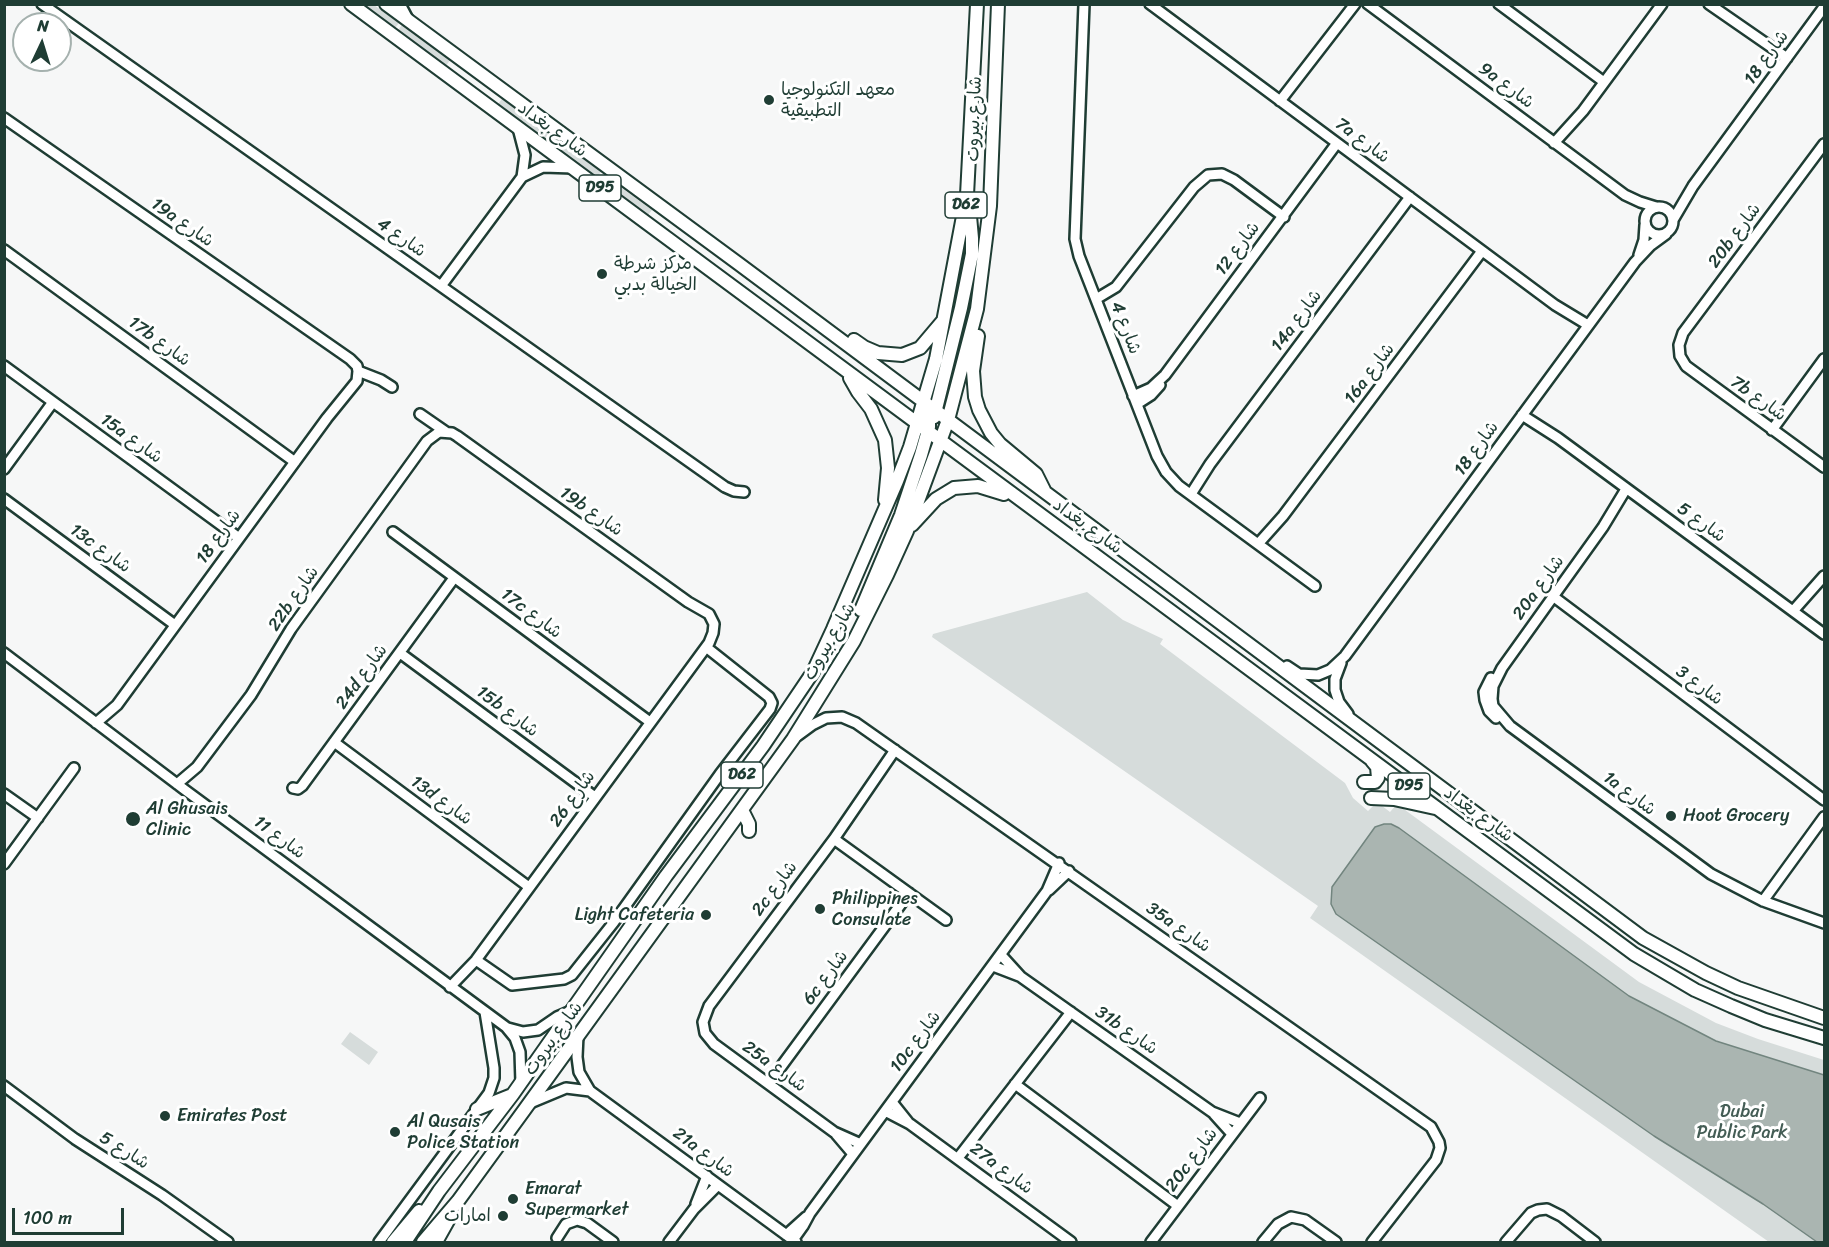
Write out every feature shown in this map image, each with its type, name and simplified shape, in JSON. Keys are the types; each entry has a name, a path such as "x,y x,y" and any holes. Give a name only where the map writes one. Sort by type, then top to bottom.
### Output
{"main road":[{"name":"شارع بغداد","path":"351,4 940,442 1247,665 1612,938 1666,974 1695,990 1766,1020 1824,1038"},
{"name":"شارع بغداد","path":"386,4 740,264 1643,938 1698,969 1738,988 1824,1018"},
{"name":"شارع بيروت","path":"405,1242 439,1191 521,1083 666,876 764,746 802,689 824,650 882,519 924,402 945,319 967,195 977,4"},
{"name":"شارع بيروت","path":"423,1242 458,1201 793,739 854,641 907,531 948,420 977,309 990,206 998,4"},
{"path":"940,442 935,426 935,410 956,331 972,254 967,195"},
{"path":"740,264 775,284 864,347 878,353 894,356 910,353 928,340 945,319"},
{"path":"977,309 978,330 972,370 979,410 991,433 1009,453 1036,474 1046,494"},
{"path":"849,374 858,392 874,414 885,440 888,468 882,519"},
{"path":"854,641 861,610 901,515 928,433 929,417 924,402"},
{"path":"907,531 936,499 954,488 978,486 1014,496"},
{"path":"1364,782 1375,782 1378,778 1377,767 1370,758"},
{"path":"1371,798 1395,800 1440,810"},
{"path":"742,810 749,824 749,831"},
{"path":"477,1109 513,1094"},
{"name":"شارع بيروت","path":"393,1242 439,1191"},
{"name":"شارع بيروت","path":"436,1242 458,1201"}],"street":[{"name":"شارع 4","path":"42,4 725,487 744,492"},
{"path":"400,4 409,21"},
{"name":"شارع 4","path":"1084,4 1074,230 1076,248 1135,400 1161,464 1172,479 1315,586"},
{"name":"7a شارع","path":"1150,4 1586,328"},
{"path":"1337,26 1349,4"},
{"path":"1280,101 1355,4"},
{"name":"9a شارع","path":"1368,4 1625,195 1659,207"},
{"path":"1557,145 1662,4"},
{"path":"1709,4 1785,61"},
{"path":"1505,6 1604,82"},
{"name":"شارع 18","path":"1673,220 1693,186 1824,8"},
{"name":"19a شارع","path":"4,118 342,353"},
{"path":"518,128 525,155 522,177"},
{"name":"شارع 12","path":"1135,400 1165,375 1337,143"},
{"name":"20b شارع","path":"1678,351 1683,333 1824,144"},
{"path":"441,286 522,177 543,167 573,168"},
{"path":"1097,303 1123,278 1194,187 1201,174 1209,169 1224,170 1284,217"},
{"name":"شارع 18","path":"1659,207 1680,199 1693,186"},
{"name":"9a شارع","path":"1625,195 1645,222"},
{"name":"14a شارع","path":"1188,492 1410,198"},
{"path":"1659,207 1670,212 1673,220 1672,227 1666,234 1653,234 1645,222 1648,212 1659,207"},
{"name":"شارع 18","path":"1635,262 1644,240 1645,222"},
{"name":"شارع 18","path":"1238,636 1254,642 1293,671 1305,675 1324,673 1345,656 1635,262 1651,245 1666,234"},
{"name":"17b شارع","path":"4,250 295,462"},
{"name":"16a شارع","path":"1260,546 1482,251"},
{"name":"7b شارع","path":"1678,351 1686,366 1824,467"},
{"path":"342,353 354,362 358,371 392,387"},
{"path":"342,353 352,370 349,390"},
{"path":"1772,430 1824,359"},
{"name":"15a شارع","path":"4,366 239,538"},
{"name":"شارع 18","path":"106,730 117,705 357,381 358,371"},
{"path":"4,469 53,402"},
{"name":"شارع 5","path":"1524,412 1824,634"},
{"path":"420,414 464,441"},
{"name":"22b شارع","path":"185,790 197,767 257,688 291,629 420,452 434,434 446,432"},
{"name":"22b شارع","path":"420,452 441,436 452,436 464,441"},
{"name":"19b شارع","path":"464,441 699,608"},
{"name":"20a شارع","path":"1510,726 1493,716 1485,700 1487,684 1502,668 1629,491"},
{"name":"13c شارع","path":"4,499 175,625"},
{"name":"17c شارع","path":"393,532 650,722"},
{"path":"1796,613 1824,576"},
{"name":"24d شارع","path":"293,788 298,789 302,786 454,578"},
{"name":"شارع 3","path":"1554,597 1824,800"},
{"name":"شارع 26","path":"454,990 706,647 712,637 714,624 709,614 699,608"},
{"path":"476,960 512,985 564,979 572,975 614,922 720,774 770,709 772,703 769,697 706,647"},
{"name":"شارع 11","path":"4,653 506,1027 515,1038 520,1052 521,1083"},
{"name":"15b شارع","path":"400,653 595,797"},
{"name":"شارع 18","path":"1345,656 1337,673 1335,690 1343,707 1359,726"},
{"name":"شارع 18","path":"96,723 117,705"},
{"name":"35a شارع","path":"793,739 819,721 834,717 842,717 856,723 918,764 1422,1120 1437,1135 1440,1148 1436,1160 1375,1240"},
{"name":"1a شارع","path":"1510,726 1711,874 1763,901 1824,923"},
{"name":"13d شارع","path":"334,742 529,886"},
{"name":"2c شارع","path":"703,1022 709,1006 834,839 877,777 898,752"},
{"name":"22b شارع","path":"177,784 197,767"},
{"path":"4,864 74,768"},
{"path":"4,794 38,818"},
{"path":"1763,901 1824,817"},
{"path":"834,839 946,920"},
{"name":"10c شارع","path":"1047,891 1059,863"},
{"name":"10c شارع","path":"792,1239 1047,891 1069,871"},
{"name":"6c شارع","path":"769,1083 909,893"},
{"name":"31b شارع","path":"1001,955 1022,977 1212,1112 1232,1134"},
{"name":"31b شارع","path":"993,966 1022,977"},
{"name":"شارع 11","path":"506,1027 523,1032 538,1030 571,1011"},
{"path":"379,1242 489,1093 494,1073 485,1012"},
{"path":"958,1158 1071,1012"},
{"name":"25a شارع","path":"703,1022 705,1033 714,1044 834,1132 853,1154"},
{"name":"21a شارع","path":"578,1035 579,1072 590,1091 792,1239"},
{"path":"1015,1084 1178,1206"},
{"name":"شارع 5","path":"4,1086 86,1147 162,1194 228,1242"},
{"path":"529,1103 566,1088 590,1091"},
{"name":"20c شارع","path":"1151,1242 1260,1098"},
{"name":"27a شارع","path":"892,1102 910,1124"},
{"name":"27a شارع","path":"885,1112 910,1124 1071,1242"},
{"name":"31b شارع","path":"1212,1112 1240,1123"},
{"name":"25a شارع","path":"834,1132 861,1144"},
{"path":"694,1209 707,1176"},
{"path":"669,1242 694,1209 718,1185"},
{"path":"1506,1242 1531,1213 1538,1210 1555,1212 1595,1242"},
{"path":"1263,1242 1284,1219 1297,1217 1336,1242"},
{"path":"556,1240 566,1224 577,1220 587,1223 613,1242"}],"green space":[{"path":"363,5 374,5 399,23 395,28"},
{"path":"402,25 450,60 446,66 398,30"},
{"path":"502,99 550,134 546,139 498,104"},
{"path":"553,137 601,172 597,177 549,142"},
{"path":"604,175 652,210 648,215 600,180"},
{"name":"Dubai Public Park","path":"1087,592 1123,620 1163,639 1160,644 1345,783 1353,798 1368,811 1377,802 1390,812 1397,804 1639,982 1716,1023 1824,1060 1824,1242 1769,1242 1310,918 1318,906 932,637 933,634"},
{"path":"350,1032 378,1052 369,1065 341,1044"}],"shaded area":[{"path":"1391,824 1399,828 1629,996 1716,1041 1824,1075 1824,1242 1817,1242 1763,1204 1654,1136 1336,914 1331,904 1332,887 1375,827"}],"place":[{"name":"معهد التكنولوجيا التطبيقية","path":"769,100"},
{"name":"مركز شرطة الخيالة بدبي","path":"602,274"},
{"name":"Hoot Grocery","path":"1671,816"},
{"name":"Al Ghusais Clinic","path":"133,819"},
{"name":"Philippines Consulate","path":"820,909"},
{"name":"Light Cafeteria","path":"706,915"},
{"name":"Emirates Post","path":"165,1116"},
{"name":"Al Qusais Police Station","path":"395,1132"},
{"name":"Emarat Supermarket","path":"513,1199"},
{"name":"امارات","path":"503,1216"}]}
